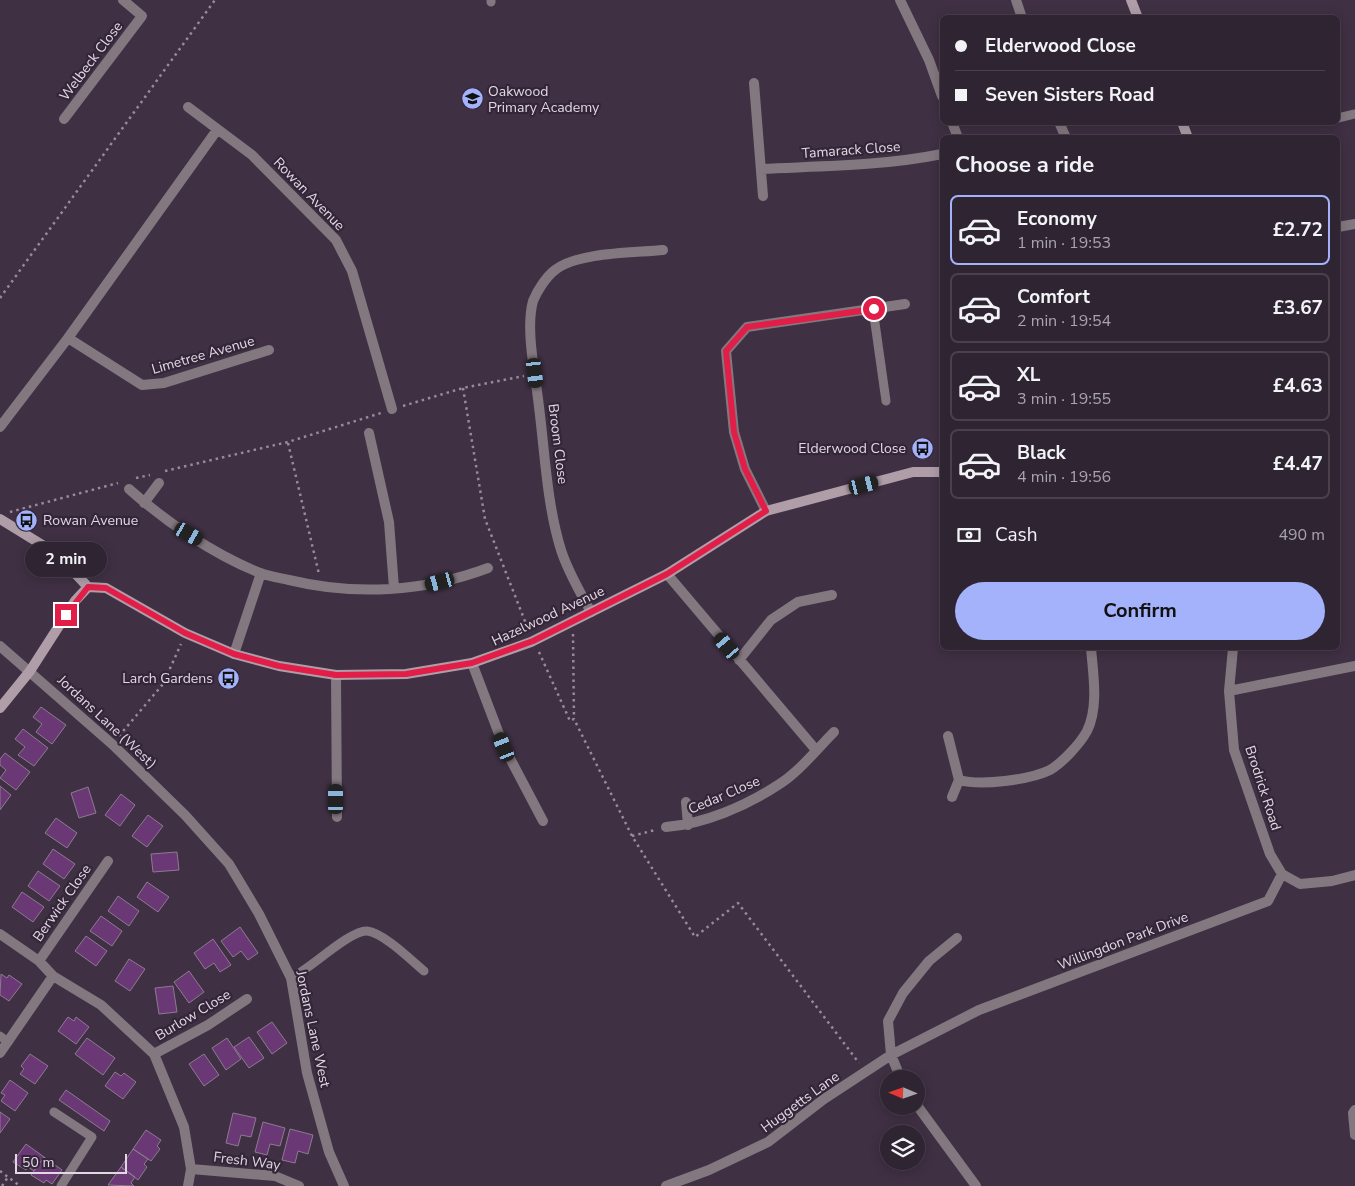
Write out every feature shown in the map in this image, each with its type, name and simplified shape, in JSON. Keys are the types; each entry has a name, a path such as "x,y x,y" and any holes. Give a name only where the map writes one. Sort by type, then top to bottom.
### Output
{"street":[{"name":"Welbeck Close","path":"64,119 142,16 123,0"},
{"path":"900,0 929,60 940,90"},
{"path":"1016,0 1021,15"},
{"path":"1131,0 1137,15"},
{"path":"754,83 763,196"},
{"name":"Rowan Avenue","path":"188,107 252,155 336,240 352,271 392,410"},
{"path":"0,428 68,338 217,130"},
{"name":"Tamarack Close","path":"760,169 861,164 918,159 940,154"},
{"path":"1340,227 1355,224"},
{"name":"Broom Close","path":"591,612 576,586 560,542 550,494 530,323 533,302 538,290 555,270 586,258 663,250"},
{"path":"766,511 745,469 734,432 726,351 747,327 905,304"},
{"name":"Limetree Avenue","path":"68,338 142,386 164,384 269,350"},
{"path":"369,434 390,530 394,588"},
{"name":"Hazelwood Avenue","path":"88,587 106,588 185,633 234,654 279,666 336,675 406,674 472,663 533,641 667,574 766,511 913,472 940,472"},
{"path":"144,503 156,478"},
{"path":"128,483 144,503 189,534 261,573 322,587 357,591 425,586 488,568"},
{"path":"0,519 57,554 88,587 75,601 30,671 0,708"},
{"path":"234,654 261,573"},
{"path":"667,574 816,750"},
{"path":"739,660 771,620 798,602 832,595"},
{"name":"Jordans Lane (West)","path":"0,646 112,744 164,794"},
{"path":"959,780 972,783 1021,778 1050,770 1071,751 1087,731 1093,710 1094,678 1091,650"},
{"name":"Brodrick Road","path":"1233,650 1229,691 1234,750 1270,854 1282,874"},
{"path":"472,663 504,747 543,821"},
{"path":"1229,691 1355,666"},
{"path":"336,675 336,817"},
{"name":"Cedar Close","path":"666,827 688,825 743,804 779,785 834,732"},
{"path":"948,736 959,780 952,797"},
{"name":"Jordans Lane West","path":"164,794 229,864 260,914 291,978 307,1073 329,1152 344,1186"},
{"name":"Cedar Close","path":"686,802 688,825"},
{"name":"Berwick Close","path":"39,961 108,861"},
{"path":"1282,874 1300,884 1332,881 1355,874"},
{"name":"Willingdon Park Drive","path":"891,1055 979,1010 1268,901 1282,874"},
{"path":"0,934 39,961 54,976 102,1005 154,1054 184,1126 190,1169 188,1186"},
{"path":"897,1070 891,1055 888,1021 903,993 929,961 956,938"},
{"path":"0,1053 4,1039 54,976"},
{"name":"Burlow Close","path":"154,1054 208,1025 247,999"},
{"name":"Huggetts Lane","path":"666,1186 709,1170 768,1142 824,1099 891,1055"},
{"path":"1355,1110 1353,1112 1353,1132 1355,1136"},
{"path":"924,1115 976,1186"},
{"name":"Fresh Way","path":"190,1169 275,1176 299,1186"}],"lane":[{"path":"1340,118 1355,114"},
{"path":"874,309 886,401"},
{"path":"291,978 306,971 353,934 366,931 380,936 424,971"},
{"path":"54,1112 92,1137 60,1186"}],"path":[{"path":"0,298 215,0"},
{"path":"164,472 288,442 463,388 535,373"},
{"path":"463,388 485,519 533,641 570,721 574,719"},
{"path":"288,442 322,587"},
{"path":"10,512 156,478"},
{"path":"573,622 574,719 632,836 695,936 738,903 866,1072"},
{"path":"112,744 163,684 185,633"},
{"path":"632,836 666,827"},
{"path":"0,1171 20,1186"},
{"path":"2,1186 8,1177"}],"building":[{"path":"41,707 66,725 52,744 36,732 42,724 33,717"},
{"path":"23,729 48,748 34,766 18,755 25,747 15,739"},
{"path":"5,753 30,772 16,790 0,778 6,770 0,765 0,759"},
{"path":"0,786 11,795 0,810"},
{"path":"88,787 96,813 79,818 71,793"},
{"path":"121,794 135,805 120,826 105,815"},
{"path":"148,815 163,826 147,847 132,836"},
{"path":"56,818 77,833 67,848 45,833"},
{"path":"53,849 75,864 64,879 43,864"},
{"path":"177,852 179,870 153,872 151,854"},
{"path":"38,871 60,886 49,901 28,886"},
{"path":"147,882 169,897 158,912 137,897"},
{"path":"22,892 44,907 33,922 12,907"},
{"path":"118,896 139,911 129,926 108,911"},
{"path":"101,916 122,931 112,946 90,931"},
{"path":"240,927 258,953 248,960 241,951 233,957 221,941"},
{"path":"86,936 107,951 96,966 75,951"},
{"path":"213,939 231,965 220,972 214,963 205,969 194,953"},
{"path":"129,959 145,969 130,991 115,981"},
{"path":"189,971 204,992 189,1003 174,982"},
{"path":"1,974 7,978 9,975 22,984 9,1001 0,995"},
{"path":"173,986 177,1012 159,1014 155,988"},
{"path":"68,1017 74,1021 76,1017 89,1027 76,1044 58,1031"},
{"path":"272,1022 287,1043 272,1054 257,1032"},
{"path":"249,1037 264,1058 249,1068 234,1047"},
{"path":"87,1038 115,1058 103,1075 75,1054"},
{"path":"227,1038 241,1059 226,1070 212,1048"},
{"path":"30,1054 48,1066 35,1084 20,1074 24,1069 21,1066"},
{"path":"204,1054 219,1075 204,1086 189,1064"},
{"path":"115,1072 121,1076 124,1073 136,1082 123,1099 105,1086"},
{"path":"10,1080 28,1093 15,1111 1,1101 5,1095 1,1093"},
{"path":"66,1090 110,1121 104,1131 59,1100"},
{"path":"0,1112 10,1119 0,1133"},
{"path":"233,1113 256,1118 251,1137 241,1135 238,1146 226,1143"},
{"path":"263,1122 285,1128 280,1146 270,1144 267,1155 255,1152"},
{"path":"290,1129 313,1135 308,1154 298,1151 295,1163 282,1160"},
{"path":"146,1130 161,1140 157,1146 160,1149 151,1161 133,1149"},
{"path":"26,1144 44,1157 34,1171 28,1167 26,1170 13,1162"},
{"path":"133,1149 148,1159 144,1164 147,1167 138,1180 121,1167"},
{"path":"44,1157 62,1170 52,1184 46,1180 44,1183 31,1175"},
{"path":"121,1167 135,1177 131,1183 134,1186 108,1185"}],"place":[{"name":"Oakwood Primary Academy","path":"472,99"},
{"name":"Elderwood Close","path":"922,448"},
{"name":"Rowan Avenue","path":"27,520"},
{"name":"Larch Gardens","path":"229,678"}],"route":[{"path":"66,615 75,601 88,587 106,588 185,633 234,654 279,666 336,675 406,674 472,663 504,653 573,622 667,574 766,511 745,469 734,432 728,390 726,351 747,327 874,309"}]}
